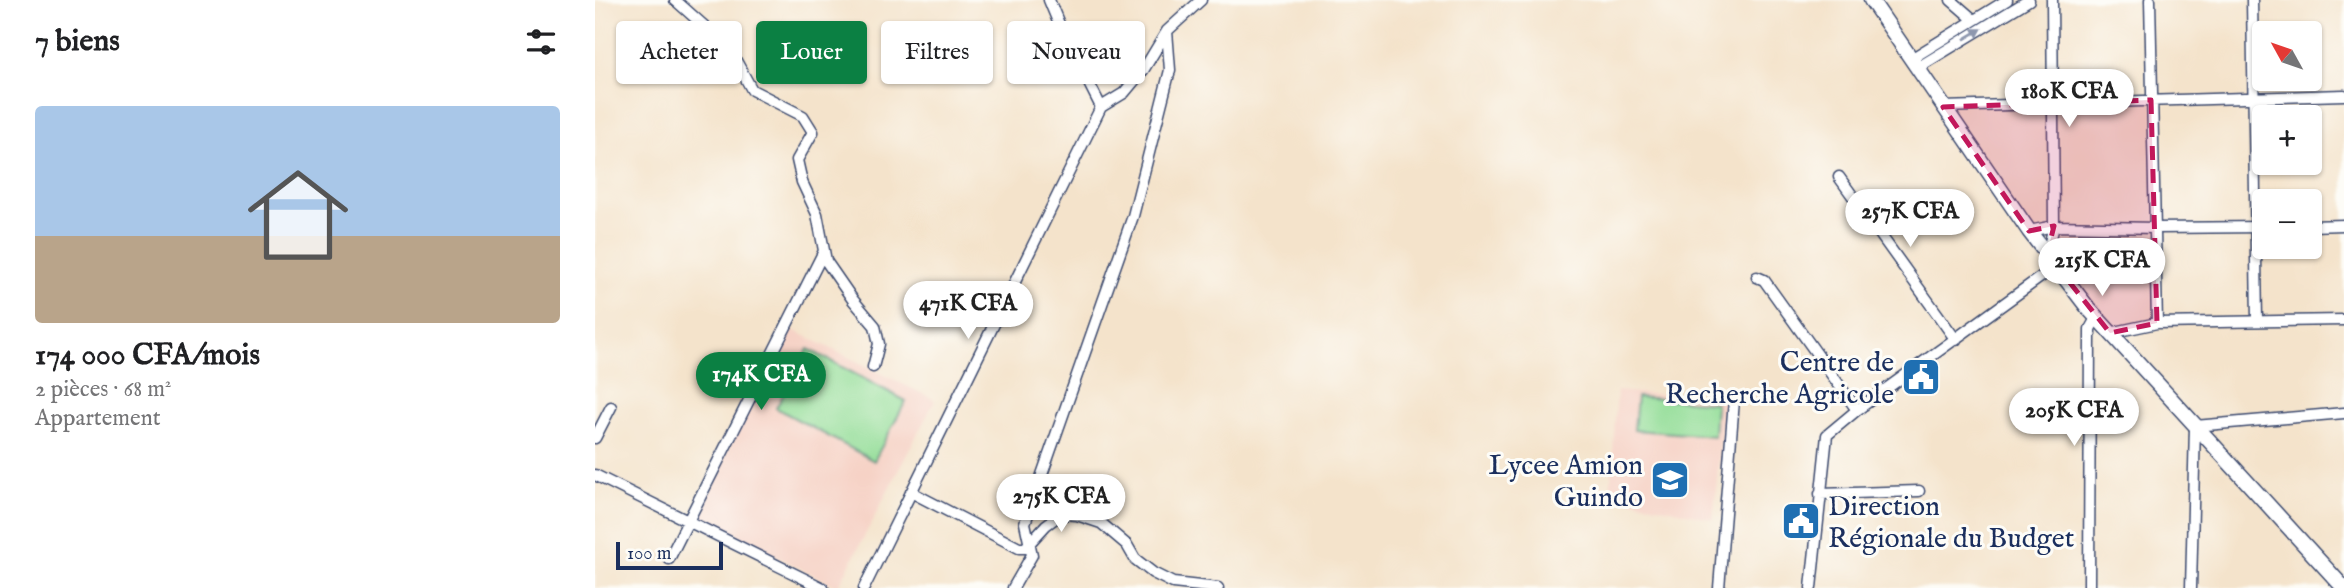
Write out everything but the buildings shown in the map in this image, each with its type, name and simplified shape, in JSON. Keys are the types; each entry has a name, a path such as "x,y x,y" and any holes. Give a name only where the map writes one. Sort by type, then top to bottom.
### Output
{"main road":[{"path":"1871,0 2029,230 2096,318 2344,588"}],"street":[{"path":"675,0 729,48 753,90 792,108 803,116 813,132 797,160 801,182 817,214 826,261 875,326 879,344 873,367"},
{"path":"1049,0 1101,107"},
{"path":"864,588 1101,107 1124,93 1144,69 1167,31 1201,0"},
{"path":"1914,63 2007,0"},
{"path":"1914,63 2029,0"},
{"path":"2047,254 2054,226 2052,0"},
{"path":"2150,0 2157,323"},
{"path":"2252,0 2258,189"},
{"path":"1958,2 1974,20"},
{"path":"1013,588 1032,555 1025,523 1133,216 1170,70 1167,31"},
{"path":"1943,107 2344,95"},
{"path":"1839,177 1956,340"},
{"path":"2322,226 2344,225"},
{"path":"2029,230 2054,226 2252,227"},
{"path":"669,559 824,251"},
{"path":"2257,321 2259,259"},
{"path":"1811,588 1827,435 1857,410 2056,266"},
{"path":"1757,277 1764,280 1857,410"},
{"path":"2089,588 2090,329 2096,318"},
{"path":"2110,333 2157,323 2344,320"},
{"path":"1719,588 1734,400"},
{"path":"595,438 611,407"},
{"path":"2191,588 2195,426 2344,413"},
{"path":"595,475 823,588"},
{"path":"1820,494 1919,491"},
{"path":"911,492 1019,548 1025,548 1046,525 1061,514 1077,515 1101,523 1127,545 1135,559 1153,573 1173,583 1219,588"}],"highlighted area":[{"path":"2151,100 2157,323 2110,333 2047,254 2054,226 2029,231 1943,107"}],"shaded area":[{"path":"789,328 935,400 838,587 695,516"},
{"path":"1617,391 1725,400 1713,519 1610,495"}],"green space":[{"path":"808,349 906,401 874,461 776,408"},
{"path":"1637,397 1716,403 1714,436 1634,430"}],"place":[{"name":"Centre de Recherche Agricole","path":"1921,377"},
{"name":"Lycee Amion Guindo","path":"1670,480"},
{"name":"Direction Régionale du Budget","path":"1801,521"}]}
